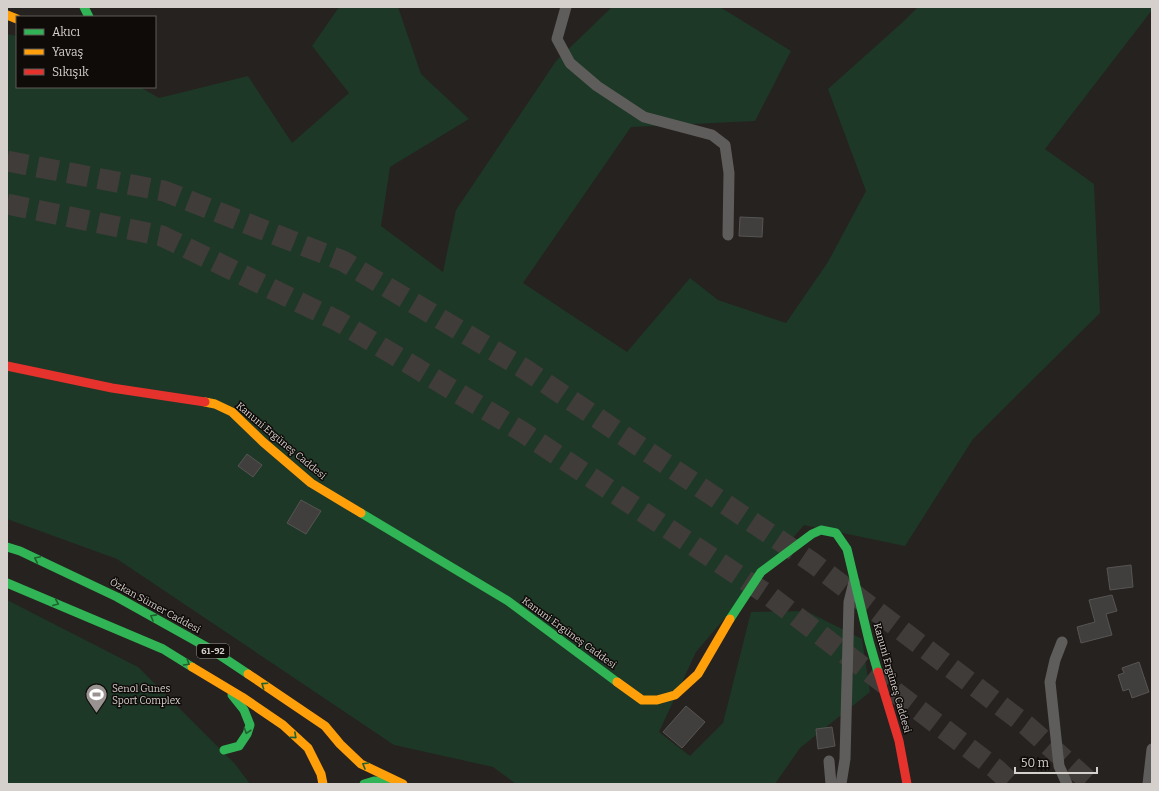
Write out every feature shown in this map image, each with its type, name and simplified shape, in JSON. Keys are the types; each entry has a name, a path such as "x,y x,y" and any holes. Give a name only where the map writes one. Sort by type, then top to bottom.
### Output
{"street":[{"path":"84,7 88,16"},
{"path":"566,7 557,39 570,63 597,86 644,117 712,135 725,145 729,173 728,235"},
{"name":"Kanuni Ergüneş Caddesi","path":"7,366 112,388 215,404 232,412 263,442 311,483 508,601 642,700 656,700 675,695 698,674 723,630 761,572 812,534 821,530 836,533 847,549 869,641 899,741 907,784"},
{"name":"Özkan Sümer Caddesi","path":"7,547 20,551 117,597 212,650 325,726 340,744 361,764 402,783"},
{"path":"841,784 845,759 848,602 854,579"},
{"name":"61-92","path":"7,583 164,649 225,686 283,725 308,748 321,774 323,784"},
{"path":"1062,642 1055,660 1050,682 1059,766 1067,784"},
{"path":"224,750 238,746 247,734 250,725 244,710 225,686"},
{"path":"1148,784 1152,749"},
{"path":"829,761 831,784"},
{"name":"Özkan Sümer Caddesi","path":"364,784 374,781 402,783"}],"green space":[{"path":"339,7 398,7 421,74 469,119 390,167 381,226 443,272 456,210 556,61 612,7 720,7 791,51 755,121 631,127 523,283 627,352 690,278 718,300 786,323 828,262 866,191 828,89 918,7 1152,7 1152,10 1045,149 1094,184 1100,313 973,439 905,546 804,525 696,652 659,732 690,756 723,723 751,612 806,611 862,639 870,692 800,748 775,784 516,784 493,767 394,745 117,559 7,519 7,34 16,36 16,88 142,88 159,98 248,76 292,143 349,93 312,46"},
{"name":"Senol Gunes Sport Complex","path":"7,600 138,667 235,764 250,784 7,784"}],"building":[{"path":"740,217 763,218 762,237 739,236"},
{"path":"247,454 262,465 253,477 238,466"},
{"path":"301,500 321,511 306,534 287,523"},
{"path":"1131,565 1133,587 1110,590 1107,568"},
{"path":"1112,595 1117,611 1106,614 1112,635 1081,643 1077,627 1095,622 1089,600"},
{"path":"1139,662 1149,692 1132,698 1129,689 1123,691 1118,675 1124,673 1122,668"},
{"path":"686,706 705,722 682,748 663,732"},
{"path":"832,727 835,746 818,749 816,729"}],"tunnel":[{"path":"7,161 164,191 343,261 523,368 813,563 1026,725 1092,784"},
{"path":"7,204 162,236 338,321 521,431 771,597 996,769 1012,784"}],"traffic: fast":[{"path":"84,7 88,16"},
{"path":"361,513 508,601 617,682"},
{"path":"730,619 761,572 812,534 821,530 836,533 847,549 878,672"},
{"path":"7,547 20,551 117,597 212,650 248,674"},
{"path":"7,583 163,649 192,667"},
{"path":"224,750 239,746 247,734 250,725 244,710 232,695"},
{"path":"364,784 374,781 395,782"}],"traffic: slow":[{"path":"7,15 16,19"},
{"path":"205,402 215,404 232,412 263,442 311,483 361,513"},
{"path":"617,682 642,700 657,700 675,695 698,674 730,619"},
{"path":"192,667 242,697 283,725 308,748 321,774 323,784"},
{"path":"248,674 325,726 340,744 361,764 403,784"}],"traffic: jam":[{"path":"7,366 112,388 205,402"},
{"path":"878,672 899,741 907,784"}],"place":[{"name":"Senol Gunes Sport Complex","path":"97,714"}]}
